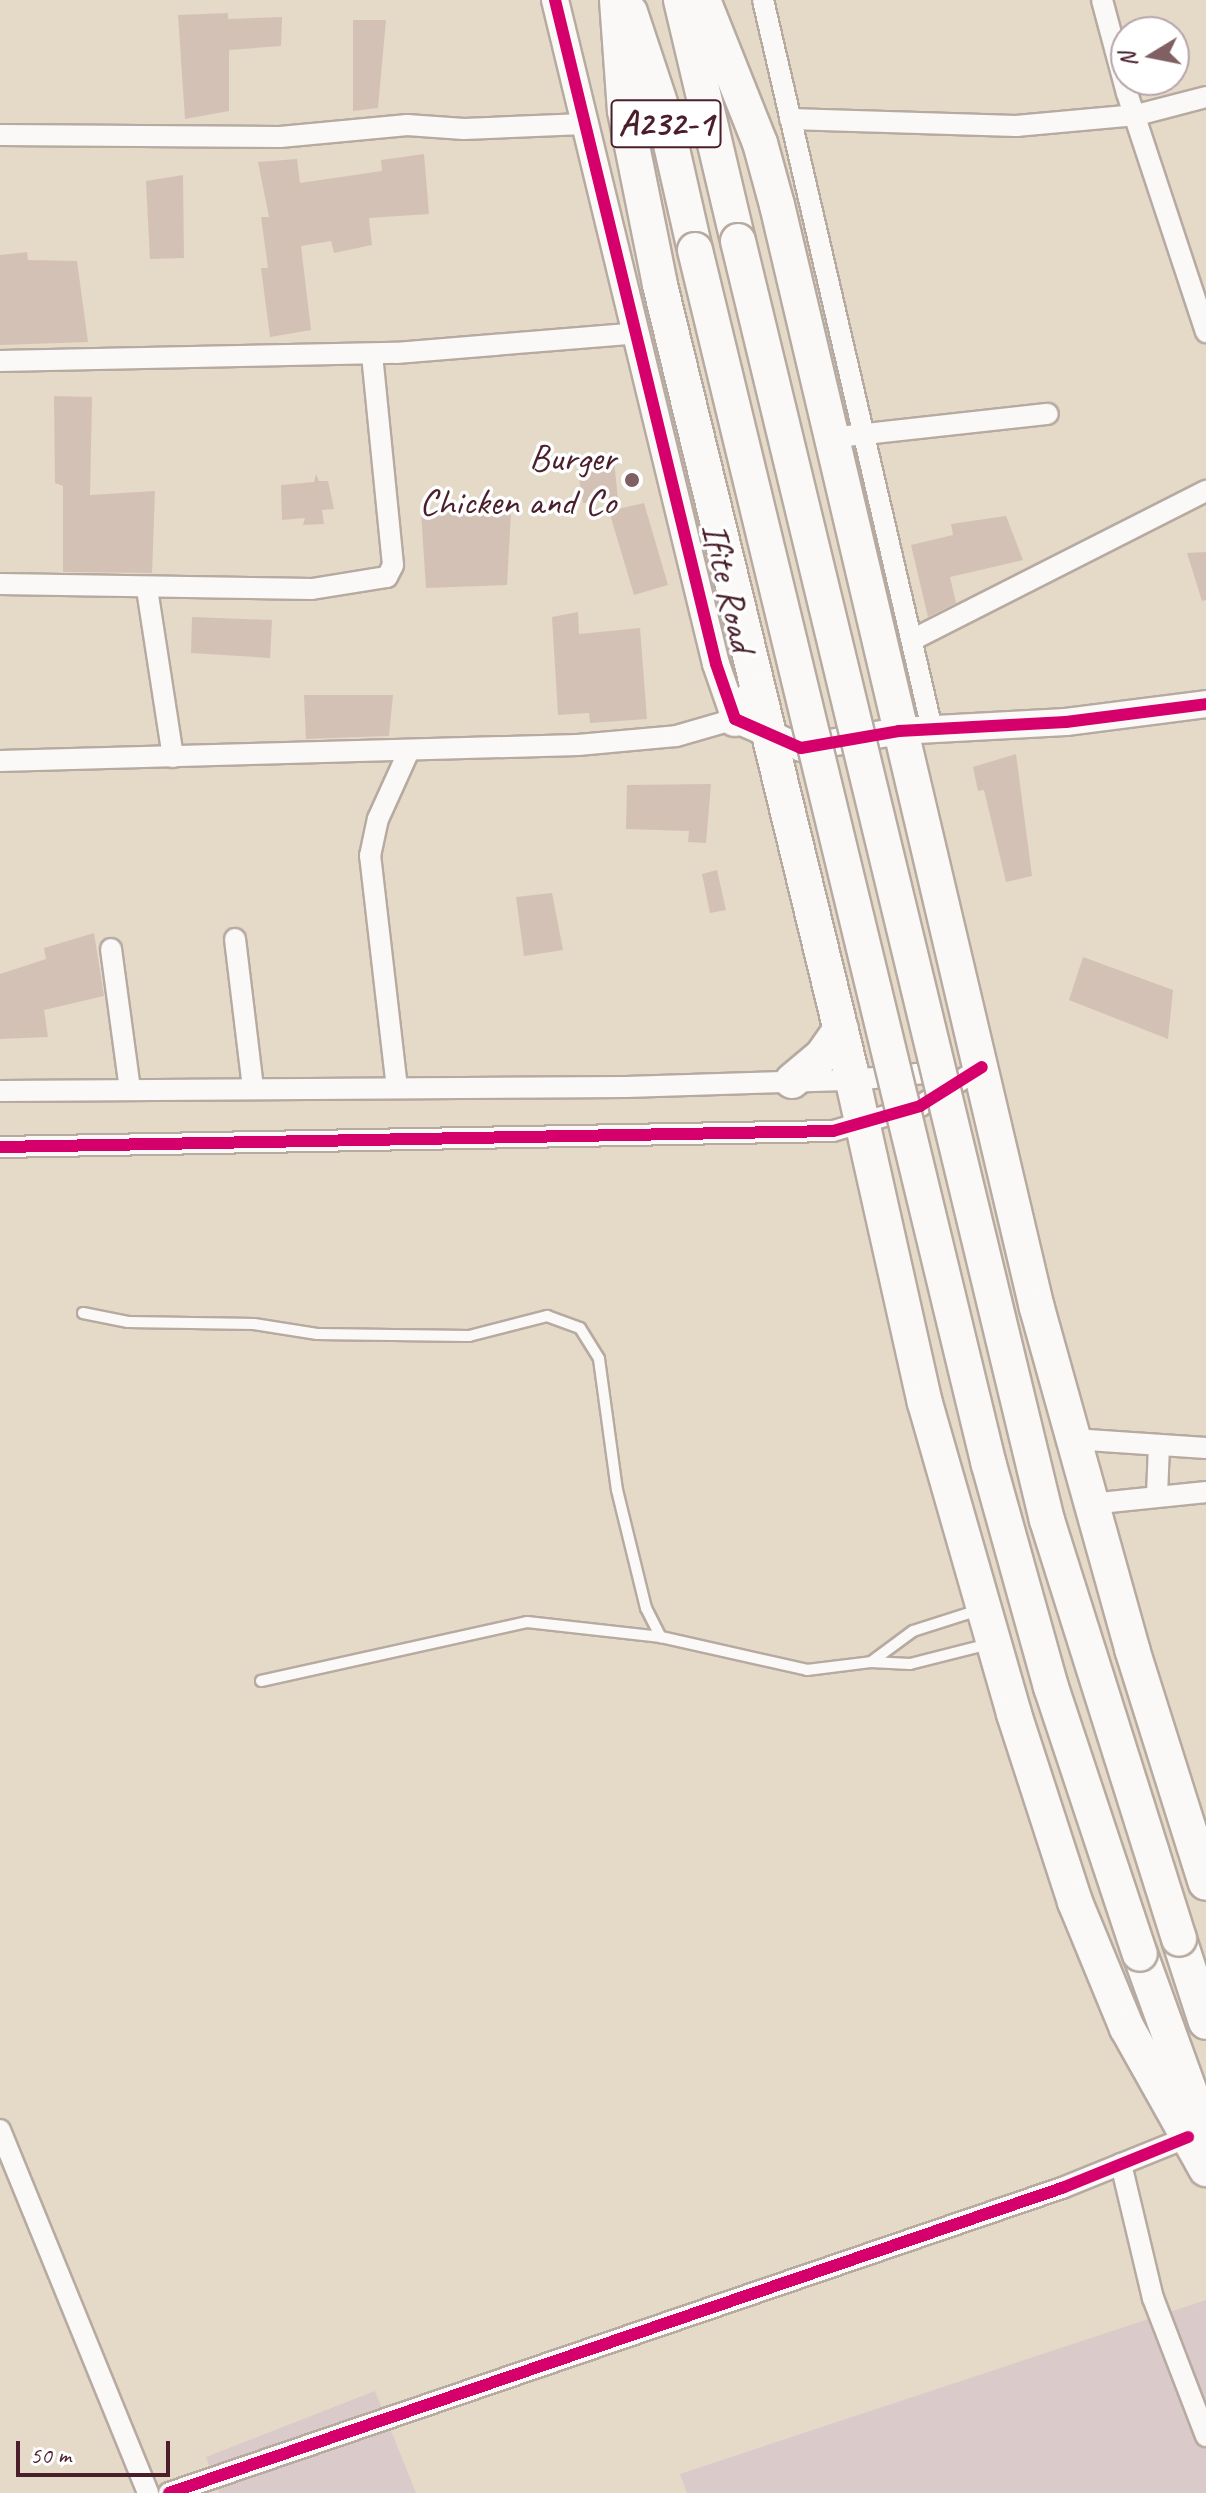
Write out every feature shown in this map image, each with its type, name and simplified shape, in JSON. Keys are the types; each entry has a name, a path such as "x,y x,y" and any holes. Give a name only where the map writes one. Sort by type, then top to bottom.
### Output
{"highway":[{"path":"617,0 636,171 757,692 853,1080 925,1403 993,1643 1105,1982 1197,2137 1206,2169"},
{"name":"A232-1","path":"626,0 665,118 989,1465 1051,1687 1197,2137"},
{"name":"A232-1","path":"681,0 1047,1520 1206,2022"},
{"path":"703,0 760,143 829,438 915,730 982,1067 1073,1439 1090,1504 1200,1846 1206,1883"},
{"path":"735,719 757,692"},
{"path":"779,778 801,748"},
{"path":"792,1081 822,1056 841,1029"}],"street":[{"name":"Ifite Road","path":"555,0 716,664 735,719"},
{"path":"763,0 912,640 915,730"},
{"path":"1102,0 1206,332"},
{"path":"790,119 1016,126 1137,115 1206,97"},
{"path":"0,135 280,137 407,125 464,129 584,124"},
{"path":"0,361 372,354 637,333"},
{"path":"0,584 147,589 312,589 387,577 393,565 372,354"},
{"path":"829,438 1048,414"},
{"path":"912,640 1206,491"},
{"path":"147,589 173,757"},
{"path":"0,761 408,753 676,736 735,719 801,748 915,730 1066,722 1206,704"},
{"path":"397,1088 370,856 378,819 408,753"},
{"path":"235,939 253,1088"},
{"path":"111,949 130,1090"},
{"path":"0,1091 853,1080 982,1067"},
{"path":"0,1147 863,1126 920,1106 982,1067"},
{"path":"1073,1439 1206,1448"},
{"path":"1157,1495 1159,1445"},
{"path":"1090,1504 1206,1492"},
{"path":"0,2130 148,2493"},
{"path":"169,2493 891,2248 1197,2137"},
{"path":"1121,2164 1153,2298 1206,2436"}],"lane":[{"path":"83,1313 128,1322 254,1324 317,1334 469,1336 547,1316 580,1328 599,1359 617,1490 646,1608 661,1637"},
{"path":"871,1662 913,1631 983,1609"},
{"path":"261,1681 527,1622 661,1637 807,1670 871,1662 910,1664 993,1643"}],"shaded area":[{"path":"1206,2300 1206,2493 687,2493 680,2474"},
{"path":"375,2391 416,2493 219,2493 206,2457"}],"building":[{"path":"228,13 228,19 282,17 281,46 229,50 229,111 185,119 178,15"},
{"path":"353,20 386,20 378,108 353,111"},
{"path":"424,154 429,214 369,218 372,245 334,253 331,241 301,246 311,330 270,337 261,268 268,268 261,217 269,217 258,162 297,159 300,183 382,171 381,160"},
{"path":"183,175 184,258 150,259 146,181"},
{"path":"27,252 28,260 77,261 88,342 0,345 0,255"},
{"path":"54,396 92,397 90,495 155,491 152,573 63,572 63,486 55,483"},
{"path":"614,460 618,500 583,503 577,465"},
{"path":"316,474 319,481 328,481 334,509 322,510 324,524 303,525 305,518 282,520 281,485 314,482"},
{"path":"644,503 668,585 634,595 609,511"},
{"path":"511,511 507,585 426,588 421,512"},
{"path":"1006,516 1023,560 950,577 956,603 928,617 911,545 953,535 951,524"},
{"path":"1206,552 1206,600 1202,601 1187,553"},
{"path":"578,612 579,634 640,628 647,719 590,723 589,713 558,715 552,617"},
{"path":"192,617 272,620 270,658 191,653"},
{"path":"304,695 393,695 389,736 306,739"},
{"path":"1016,754 1032,876 1006,882 984,790 978,791 973,767"},
{"path":"711,784 706,843 688,842 689,831 626,829 627,785"},
{"path":"717,870 726,910 710,913 702,874"},
{"path":"552,893 563,950 524,956 516,897"},
{"path":"94,933 104,996 44,1010 48,1037 0,1039 0,974 46,959 44,948"},
{"path":"1083,957 1173,990 1168,1039 1069,1000"}],"cycle path":[{"path":"555,0 716,664 735,719 801,748 899,731 1066,722 1206,704"},
{"path":"0,1147 833,1131 920,1106 982,1067"},
{"path":"169,2493 1062,2188 1188,2137"}],"place":[{"name":"Burger Chicken and Co","path":"632,480"}]}
